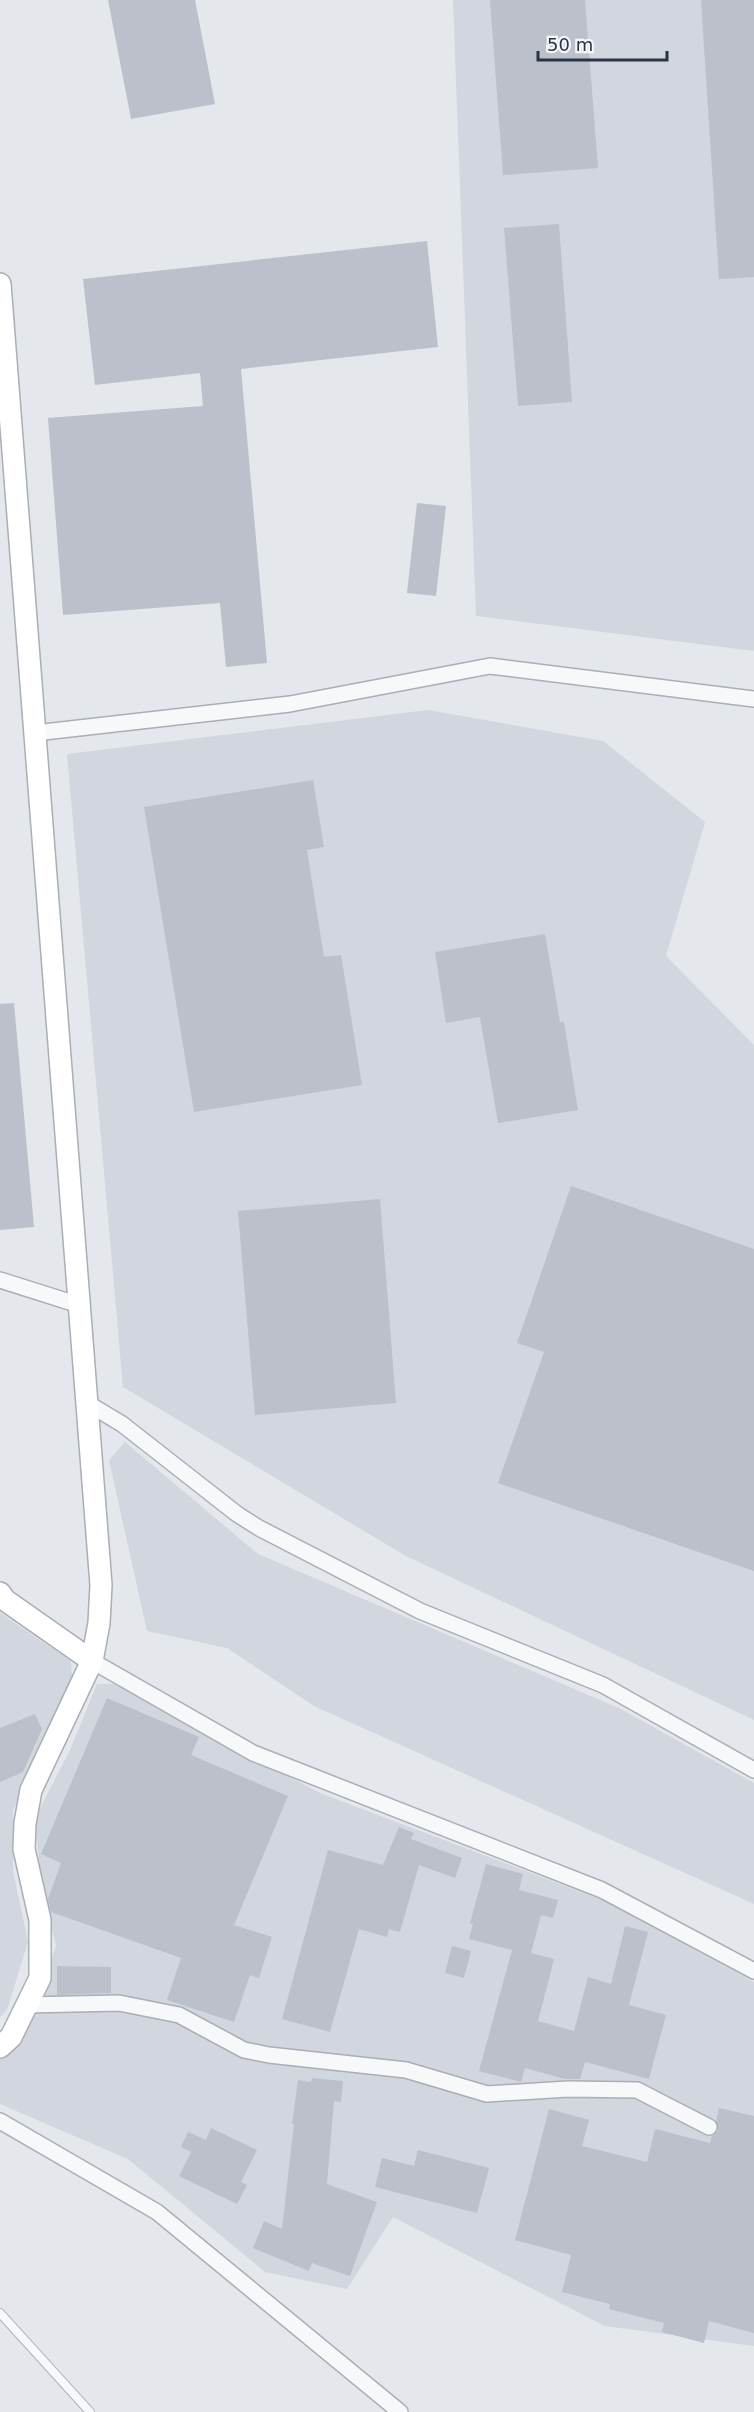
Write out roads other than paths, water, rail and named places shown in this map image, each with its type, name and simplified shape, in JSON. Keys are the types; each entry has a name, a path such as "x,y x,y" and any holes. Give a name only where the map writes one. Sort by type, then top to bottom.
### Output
{"street":[{"path":"0,285 101,1585 99,1623 92,1661 31,1790 25,1823 24,1849 40,1920 40,1978 11,2037 0,2047"},
{"path":"35,733 290,704 490,666 754,699"},
{"path":"0,1280 80,1305"},
{"path":"87,1403 122,1424 237,1514 259,1528 420,1611 603,1685 754,1770"},
{"path":"0,1593 5,1600 92,1661 253,1754 602,1890 754,1971"},
{"path":"26,2005 119,2003 179,2014 244,2050 269,2055 406,2070 487,2094 568,2089 637,2090 709,2127"},
{"path":"0,2121 157,2212 400,2412"}],"lane":[{"path":"0,2313 90,2412"}]}
